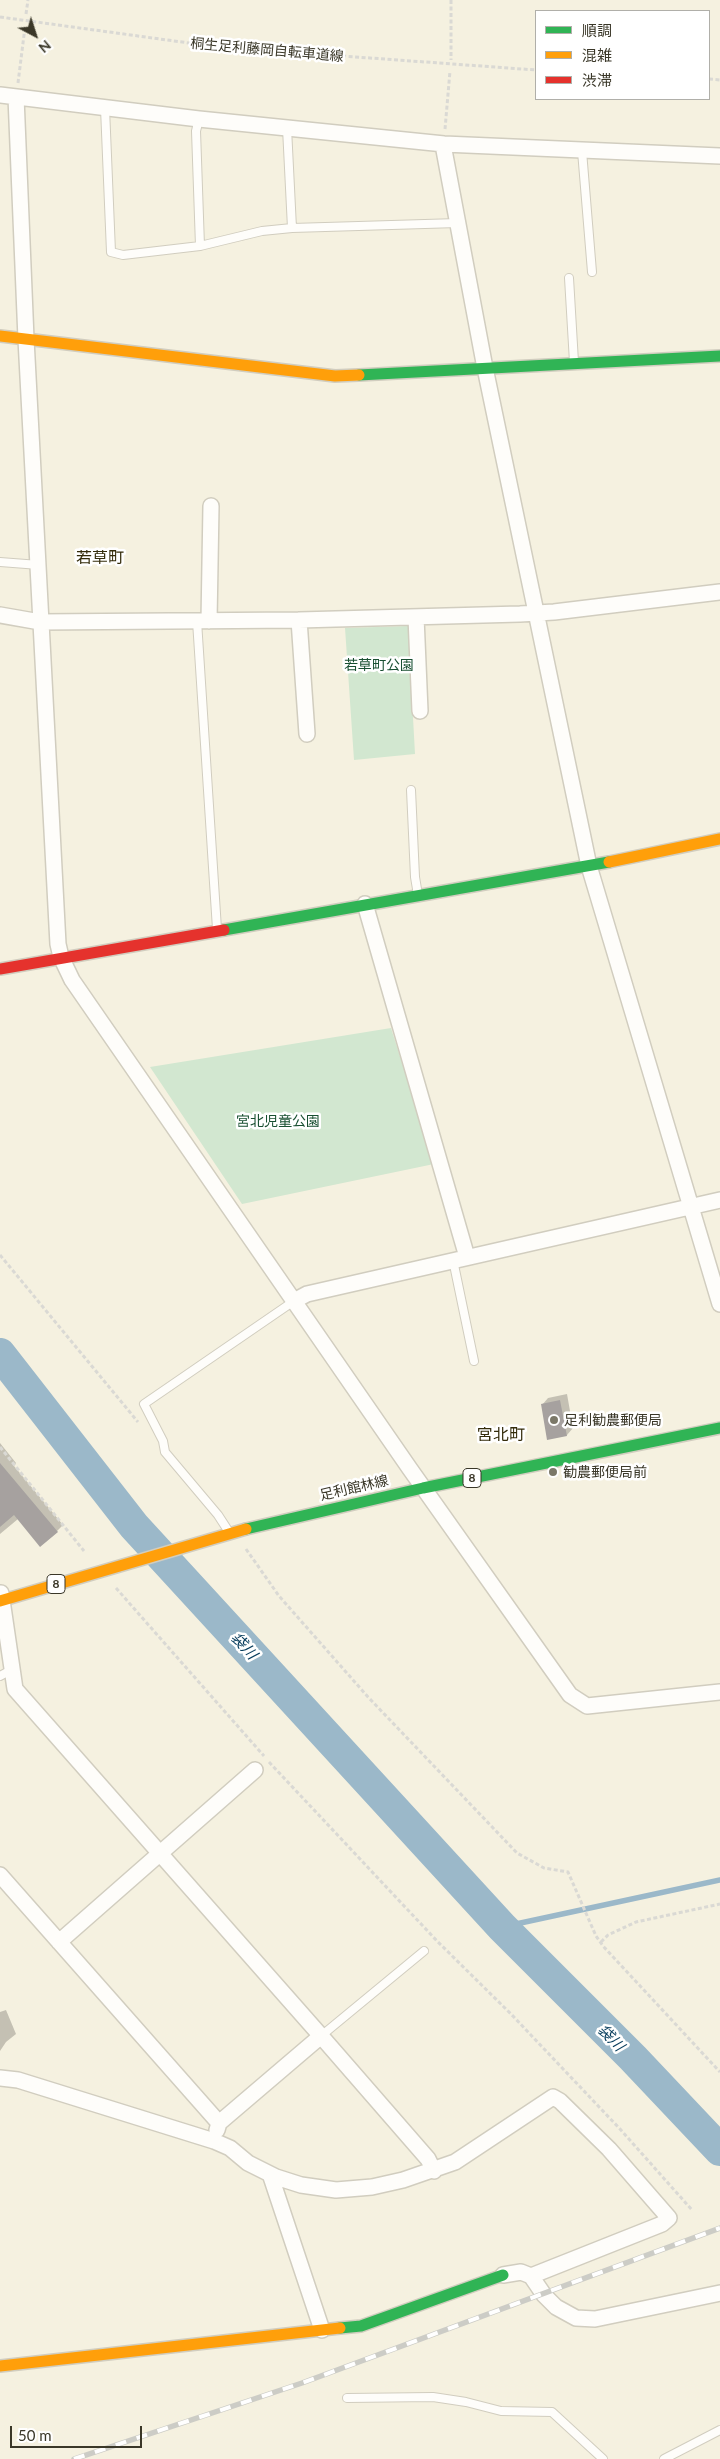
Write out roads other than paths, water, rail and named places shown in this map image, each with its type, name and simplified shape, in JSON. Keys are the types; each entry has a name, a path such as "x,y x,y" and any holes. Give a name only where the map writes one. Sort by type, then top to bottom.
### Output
{"street":[{"path":"0,95 198,119 444,144 720,156"},
{"path":"16,97 26,339 39,565 40,622 60,957 72,980 423,1488 570,1695 587,1706 720,1692"},
{"path":"444,144 486,368 589,866 720,1304"},
{"path":"0,336 334,376 720,356"},
{"path":"203,621 211,506"},
{"path":"0,615 40,622 416,617 537,613 720,592"},
{"path":"416,617 420,711"},
{"path":"299,620 307,734"},
{"path":"0,969 589,866 720,838"},
{"path":"365,904 460,1259"},
{"path":"294,1301 307,1294 720,1200"},
{"name":"足利館林線","path":"1,1597 112,1568 232,1533 423,1488 720,1428"},
{"path":"1,1597 6,1673 15,1688 428,2159 434,2171"},
{"path":"60,1942 255,1770"},
{"path":"0,1875 219,2123"},
{"path":"214,2142 219,2123 321,2036"},
{"path":"0,2078 18,2080 214,2142 230,2148 248,2162 270,2174 302,2186 336,2190 372,2187 434,2171 455,2162 553,2097 560,2101 609,2149 669,2218 662,2224 531,2276"},
{"path":"270,2174 322,2330"},
{"path":"0,2366 361,2326 383,2320 503,2274 521,2272 531,2276 544,2295 556,2307 576,2318 595,2318 720,2293"}],"lane":[{"path":"105,108 111,252 123,255 200,246 262,231 292,228 458,223"},
{"path":"198,119 196,131 200,246"},
{"path":"287,128 292,228"},
{"path":"582,151 592,272"},
{"path":"569,278 574,364"},
{"path":"0,562 39,565"},
{"path":"203,621 217,930"},
{"path":"411,790 415,877 418,895"},
{"path":"460,1259 474,1361"},
{"path":"232,1533 165,1452 163,1442 144,1404 294,1301"},
{"path":"321,2036 424,1951"},
{"path":"348,2398 434,2397 466,2402 501,2411 552,2412 604,2459"},
{"path":"664,2459 720,2430"}],"waterway":[{"name":"袋川","path":"0,1354 134,1526 502,1927 633,2058 720,2150"},
{"name":"袋川","path":"502,1927 720,1880"}],"railway":[{"path":"74,2459 302,2383 720,2228"}],"place":[{"name":"足利勧農郵便局","path":"554,1420"},
{"name":"勧農郵便局前","path":"553,1472"}],"district":[{"name":"若草町","path":"100,558"},
{"name":"宮北町","path":"501,1435"}],"park label":[{"name":"若草町公園","path":"379,665"},
{"name":"宮北児童公園","path":"278,1121"}]}
